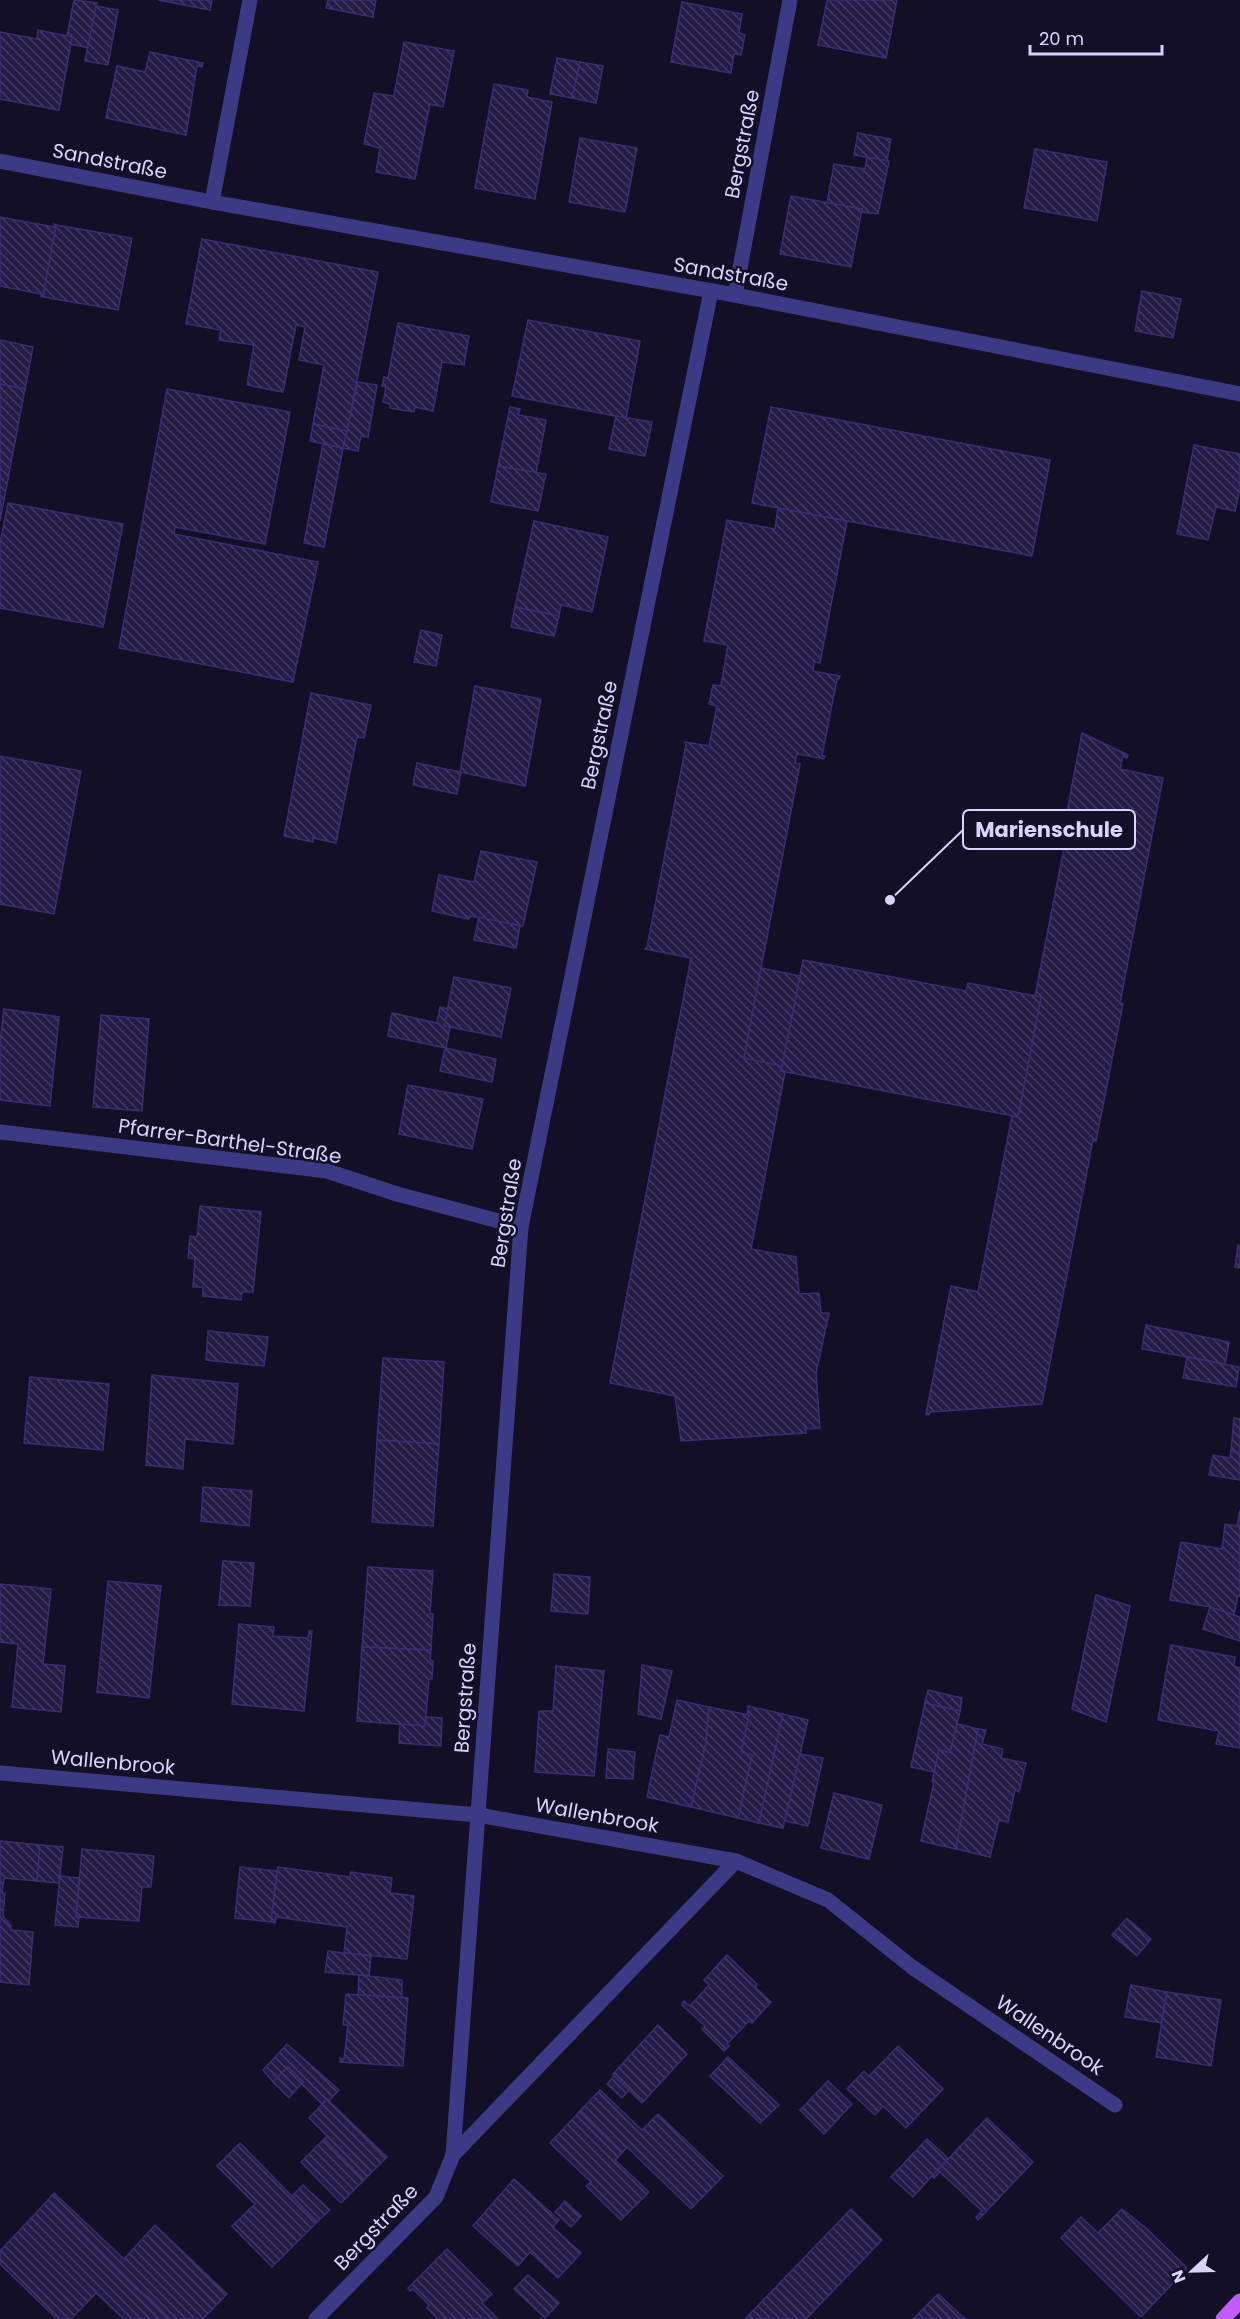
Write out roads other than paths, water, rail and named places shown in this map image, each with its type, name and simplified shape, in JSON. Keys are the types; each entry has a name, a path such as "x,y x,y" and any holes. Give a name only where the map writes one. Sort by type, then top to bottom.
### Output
{"main road":[{"path":"1223,2319 1240,2301"}],"street":[{"path":"212,202 250,0"},
{"name":"Bergstraße","path":"735,296 790,0"},
{"name":"Sandstraße","path":"0,161 212,202 711,291 1240,394"},
{"name":"Bergstraße","path":"316,2319 436,2198 453,2155 521,1227 711,291"},
{"name":"Pfarrer-Barthel-Straße","path":"0,1132 327,1171 397,1194 521,1227"},
{"name":"Wallenbrook","path":"0,1773 478,1815 736,1861 828,1900 912,1967 1115,2106"},
{"name":"Bergstraße","path":"453,2155 736,1861"}],"place":[{"name":"Marienschule","path":"890,900"}]}
